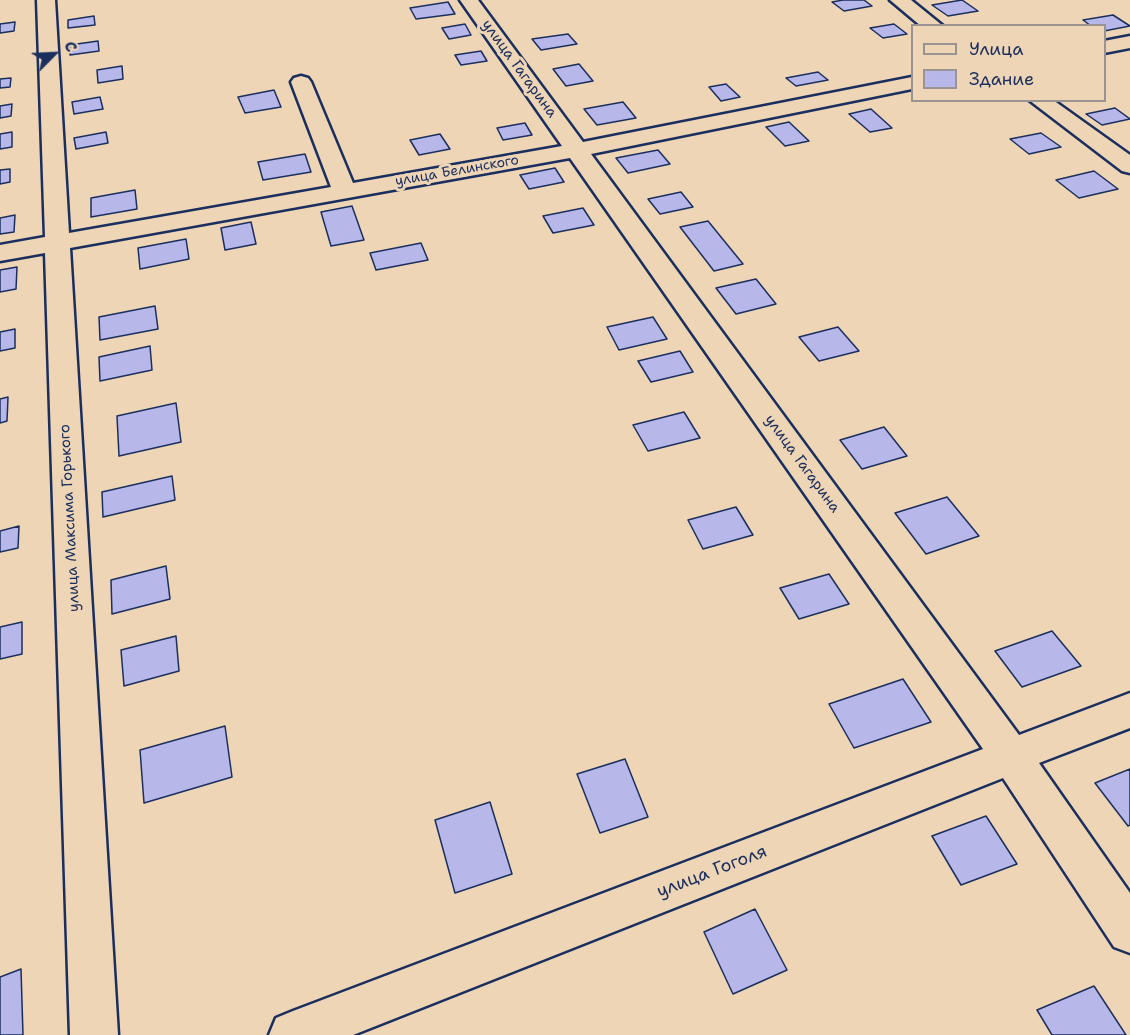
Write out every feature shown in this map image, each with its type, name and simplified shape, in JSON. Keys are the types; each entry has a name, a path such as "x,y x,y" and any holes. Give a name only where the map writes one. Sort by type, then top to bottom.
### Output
{"street":[{"name":"улица Максима Горького","path":"46,0 94,1035"},
{"name":"улица Гагарина","path":"469,0 1011,756 1130,931"},
{"path":"899,0 931,24"},
{"path":"1106,47 1130,42"},
{"path":"301,82 344,191"},
{"name":"улица Белинского","path":"0,253 576,150 911,83"},
{"path":"1042,102 1130,165"},
{"name":"улица Гоголя","path":"293,1035 1130,710"}],"building":[{"path":"864,0 872,6 844,11 832,2"},
{"path":"962,0 978,11 948,16 932,5"},
{"path":"448,2 455,14 416,19 410,8"},
{"path":"1113,15 1130,26 1106,31 1106,24 1088,24 1083,20"},
{"path":"94,16 95,25 68,28 68,20"},
{"path":"15,22 14,31 0,33 0,24"},
{"path":"465,24 471,35 449,39 442,28"},
{"path":"894,24 907,34 883,38 870,28"},
{"path":"568,34 577,44 541,50 532,39"},
{"path":"98,41 99,51 70,55 70,45"},
{"path":"481,51 487,61 461,65 455,55"},
{"path":"579,64 593,81 566,86 553,69"},
{"path":"122,66 123,79 98,83 97,70"},
{"path":"818,72 828,80 796,86 786,78"},
{"path":"11,78 10,87 0,88 0,79"},
{"path":"726,84 740,97 721,101 709,87"},
{"path":"274,90 281,107 245,113 238,97"},
{"path":"100,97 103,109 74,114 72,102"},
{"path":"623,102 636,118 597,125 584,109"},
{"path":"12,104 11,116 0,118 0,106"},
{"path":"1115,108 1130,119 1102,125 1086,114"},
{"path":"871,109 892,128 870,132 849,114"},
{"path":"789,122 809,141 785,146 766,127"},
{"path":"525,123 532,135 503,140 497,128"},
{"path":"12,132 12,147 0,149 0,134"},
{"path":"106,132 108,143 76,149 74,138"},
{"path":"1041,133 1061,147 1029,154 1010,139"},
{"path":"440,134 450,149 419,155 410,140"},
{"path":"658,150 670,164 628,173 616,158"},
{"path":"305,154 311,172 263,180 258,162"},
{"path":"555,168 564,182 529,189 520,175"},
{"path":"10,169 10,182 0,184 0,170"},
{"path":"1094,171 1118,189 1079,198 1056,180"},
{"path":"135,190 137,209 91,217 91,198"},
{"path":"681,192 693,207 660,214 648,199"},
{"path":"352,206 364,240 331,246 321,212"},
{"path":"583,208 594,225 553,233 543,216"},
{"path":"15,215 14,232 0,234 0,218"},
{"path":"708,221 743,264 714,271 680,227"},
{"path":"251,222 256,244 225,250 221,228"},
{"path":"186,239 189,259 140,269 138,248"},
{"path":"421,243 428,260 376,270 370,253"},
{"path":"17,267 16,289 0,292 0,270"},
{"path":"756,279 776,304 736,314 716,288"},
{"path":"155,306 158,329 100,340 99,317"},
{"path":"653,317 667,339 619,350 607,327"},
{"path":"838,327 859,351 819,361 799,337"},
{"path":"15,329 15,348 0,351 0,332"},
{"path":"150,346 152,370 100,381 99,357"},
{"path":"680,351 693,372 651,382 638,361"},
{"path":"8,397 7,421 0,423 0,399"},
{"path":"176,403 181,442 119,456 117,416"},
{"path":"684,412 700,438 648,451 633,425"},
{"path":"884,427 907,456 862,469 840,440"},
{"path":"172,476 175,500 103,517 102,492"},
{"path":"947,497 979,536 926,554 895,513"},
{"path":"736,507 753,535 703,549 688,520"},
{"path":"19,526 18,548 0,552 0,531"},
{"path":"166,566 170,599 112,614 111,580"},
{"path":"829,574 849,604 799,619 780,588"},
{"path":"22,622 22,654 0,659 0,627"},
{"path":"1052,631 1081,666 1022,687 995,651"},
{"path":"176,636 179,671 124,686 121,650"},
{"path":"903,679 931,722 854,748 829,704"},
{"path":"225,726 232,777 144,803 140,750"},
{"path":"625,759 648,817 600,833 577,774"},
{"path":"1130,769 1130,825 1128,826 1095,783"},
{"path":"490,802 512,874 455,893 435,820"},
{"path":"986,816 1017,864 961,885 932,836"},
{"path":"755,909 787,970 733,994 704,932"},
{"path":"21,969 23,1035 0,1035 0,977"},
{"path":"1094,986 1126,1035 1052,1035 1037,1010"}]}
